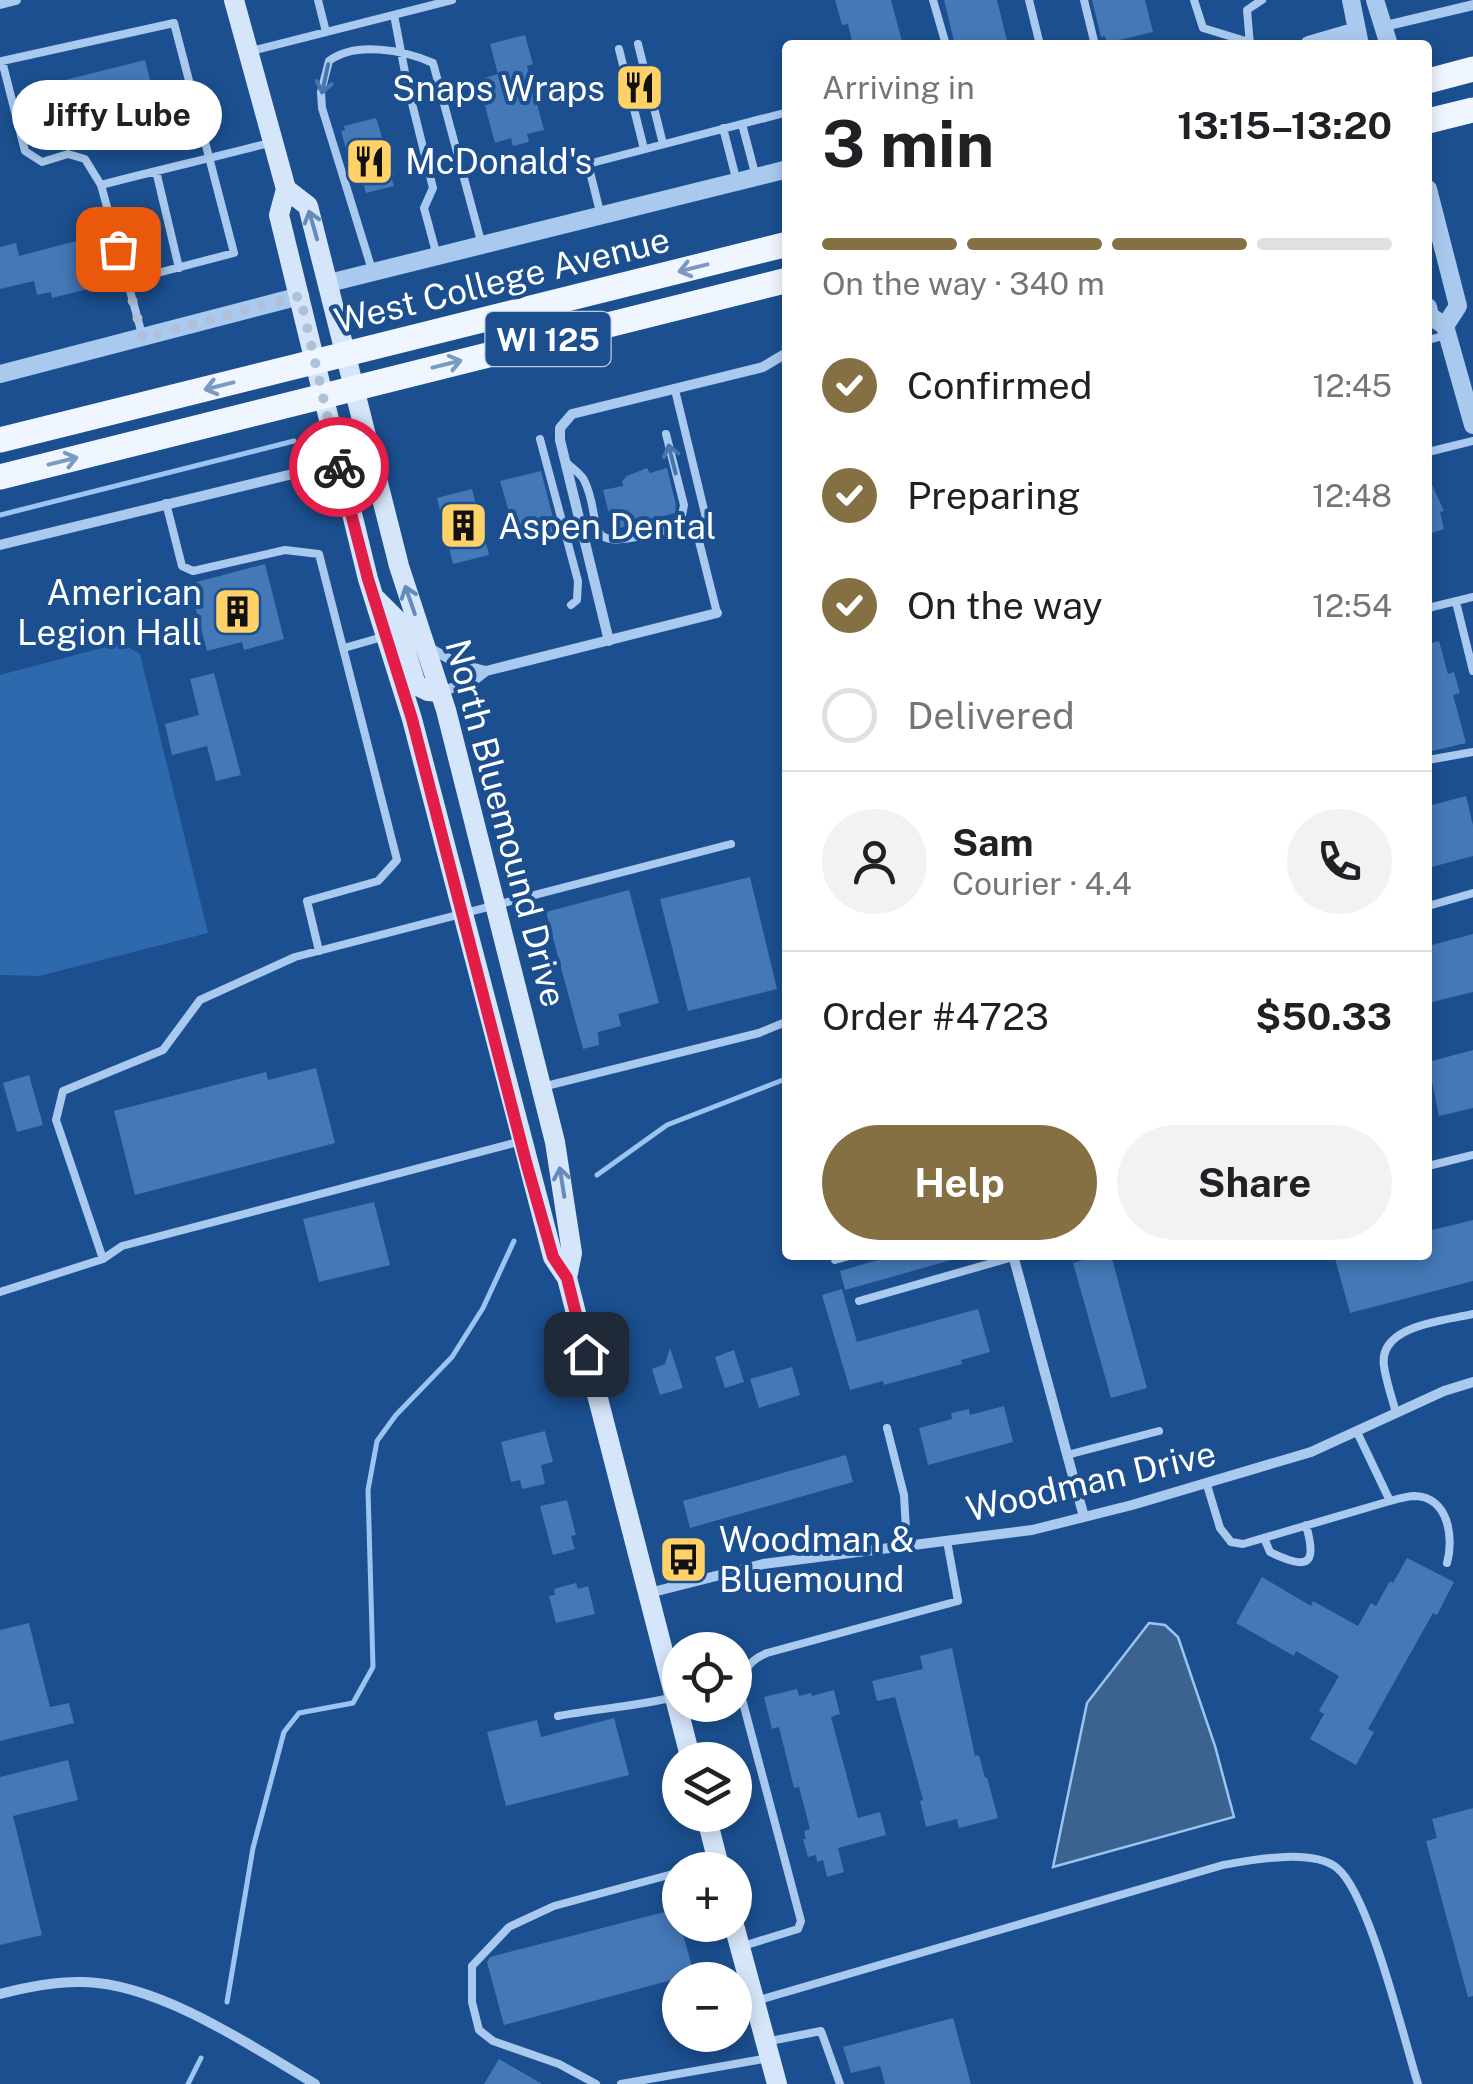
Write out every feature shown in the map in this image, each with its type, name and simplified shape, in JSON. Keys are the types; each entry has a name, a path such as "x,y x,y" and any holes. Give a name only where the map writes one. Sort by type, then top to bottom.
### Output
{"main road":[{"path":"234,0 286,188"},
{"path":"1432,80 1473,70"},
{"path":"1432,119 1473,110"},
{"name":"North Bluemound Drive","path":"567,1278 572,1253 556,1142 496,905 440,692 399,566 308,206 286,188 280,214 338,463 373,596 412,719 520,1142 553,1257 567,1278 662,1649"},
{"name":"West College Avenue","path":"0,440 782,246"},
{"name":"West College Avenue","path":"0,476 782,281"},
{"path":"373,596 396,619 416,685 440,692"},
{"path":"739,1942 776,2084"}],"street":[{"path":"0,4 16,0"},
{"path":"1351,0 1358,38"},
{"path":"1375,0 1388,40"},
{"path":"1385,26 1473,5"},
{"path":"329,283 782,170"},
{"path":"1432,205 1458,306 1446,330"},
{"path":"0,374 300,296"},
{"path":"1432,318 1446,330 1473,425"},
{"path":"609,640 559,435 568,417 762,367 782,355"},
{"path":"0,544 338,463"},
{"path":"440,692 473,681 486,671 717,613"},
{"path":"426,646 458,664 486,671"},
{"path":"1014,1260 1084,1517"},
{"name":"Woodman Drive","path":"648,1593 763,1564 1032,1530 1084,1517 1207,1485 1310,1452 1473,1382"},
{"path":"0,1994 83,1982 131,1988 167,2001 315,2084"}],"lane":[{"path":"318,0 326,32"},
{"path":"248,52 452,0"},
{"path":"932,0 944,40"},
{"path":"1029,0 1039,40"},
{"path":"1084,0 1094,40"},
{"path":"1194,0 1202,28 1240,40"},
{"path":"1249,40 1247,10 1262,0"},
{"path":"394,15 406,83 433,188 424,208 438,256"},
{"path":"127,281 234,253 174,23 1,56 25,151 42,162 68,154 85,159 101,185 127,281 143,338"},
{"path":"638,44 664,144"},
{"path":"372,272 320,92 329,61 352,48 433,63 482,245"},
{"path":"619,49 644,149"},
{"path":"601,216 588,164 782,114"},
{"path":"742,124 756,177"},
{"path":"722,128 736,182"},
{"path":"101,185 273,142"},
{"path":"156,171 179,268"},
{"path":"1432,338 1446,330"},
{"path":"675,390 707,522 698,537 717,613"},
{"path":"564,460 583,478 597,530 604,538 620,542 671,529 681,521 684,505 666,434"},
{"path":"540,440 578,582 577,600 571,605"},
{"path":"1432,451 1473,441"},
{"path":"166,503 182,566 194,571 285,550 320,554 396,860 378,881 307,901 319,951"},
{"path":"1432,607 1473,596"},
{"path":"1456,602 1473,671"},
{"path":"344,648 386,636"},
{"path":"1432,759 1473,752"},
{"path":"102,1258 56,1120 63,1091 163,1050 200,1000 295,957 731,844"},
{"path":"1432,905 1473,893"},
{"path":"542,1086 759,1034 782,1024"},
{"path":"0,1292 102,1258 122,1246 520,1142"},
{"path":"1432,1165 1473,1155"},
{"path":"859,1301 999,1260"},
{"path":"1396,1413 1383,1362 1386,1345 1400,1333 1473,1314"},
{"path":"888,1428 904,1495 907,1546"},
{"path":"1067,1455 1159,1431"},
{"path":"1356,1432 1390,1501"},
{"path":"1207,1485 1220,1528 1231,1542 1243,1544 1390,1501 1416,1496 1430,1500 1450,1528 1453,1544 1447,1563"},
{"path":"1264,1538 1270,1552 1296,1564 1305,1563 1312,1557 1313,1549 1306,1525"},
{"path":"740,1947 798,1929 801,1921 742,1699 742,1674 757,1657 767,1653 958,1600 948,1541"},
{"path":"558,1716 662,1700"},
{"path":"754,2001 1223,1865 1282,1857 1314,1859 1338,1868 1366,1911 1418,2084"},
{"path":"596,2084 559,2064 493,2041 479,2030 472,2002 472,1966 508,1927 554,1906 662,1877"},
{"path":"621,2084 768,2050 821,2031 840,2084"}],"shaded area":[{"path":"121,643 140,654 208,933 39,976 0,975 0,675"},
{"path":"1149,1623 1165,1625 1178,1637 1234,1817 1053,1867 1087,1703"}],"building":[{"path":"835,0 891,0 902,40 852,40 848,24 842,25"},
{"path":"944,0 997,0 1007,40 954,40"},
{"path":"1092,0 1145,0 1153,32 1120,40 1101,37"},
{"path":"525,35 533,64 527,66 544,130 527,134 529,142 513,146 511,138 495,143 478,80 498,74 490,44"},
{"path":"145,60 164,135 106,150 96,111 50,123 41,86"},
{"name":"McDonald's","path":"376,118 394,186 366,193 363,183 359,185 356,173 353,174 341,131 344,126"},
{"path":"80,240 92,288 52,298 51,292 37,295 34,281 0,289 0,247 16,243 19,256"},
{"path":"647,468 650,473 667,468 675,513 613,530 603,490 623,486 627,476"},
{"path":"541,471 557,533 518,543 500,481"},
{"path":"1432,485 1444,511 1440,512 1444,529 1432,533"},
{"name":"Aspen Dental","path":"472,489 489,555 453,564 437,498"},
{"name":"American Legion Hall","path":"265,564 284,639 244,650 242,642 207,651 189,584"},
{"path":"1439,641 1448,674 1454,672 1460,693 1453,695 1466,743 1432,751 1432,643"},
{"path":"214,673 241,775 216,781 207,746 172,755 165,724 199,715 190,679"},
{"path":"1466,796 1473,825 1473,856 1432,867 1432,805"},
{"path":"750,877 777,989 688,1011 660,899"},
{"path":"629,890 659,1003 618,1014 621,1026 598,1032 599,1045 583,1049 546,912"},
{"path":"1473,934 1473,992 1432,1002 1432,945"},
{"path":"1473,1050 1473,1108 1439,1116 1432,1061"},
{"path":"316,1068 335,1143 135,1195 114,1111 266,1072 268,1080"},
{"path":"29,1075 43,1125 17,1132 3,1083"},
{"path":"374,1202 390,1265 319,1282 303,1219"},
{"path":"1473,1220 1473,1281 1350,1313 1335,1260 1432,1260 1432,1230"},
{"path":"878,1260 951,1260 845,1290 840,1271"},
{"path":"1112,1260 1147,1388 1111,1398 1073,1263"},
{"path":"842,1289 857,1342 978,1309 990,1352 961,1360 962,1364 850,1390 822,1295"},
{"path":"670,1348 683,1388 660,1395 652,1369 665,1364"},
{"path":"734,1350 744,1382 725,1388 715,1357"},
{"path":"792,1367 800,1395 759,1408 750,1379"},
{"path":"1004,1406 1013,1442 928,1465 919,1428 952,1419 951,1413 969,1409 970,1415"},
{"path":"545,1431 553,1462 541,1465 545,1484 522,1489 520,1480 511,1482 501,1442"},
{"path":"846,1455 853,1482 690,1528 683,1501"},
{"path":"567,1500 576,1535 571,1536 575,1549 553,1555 540,1506"},
{"path":"1407,1558 1454,1582 1368,1729 1374,1732 1356,1765 1310,1739 1324,1714 1319,1711 1339,1676 1236,1623 1262,1577 1311,1606 1313,1601 1358,1626 1371,1603 1376,1606 1390,1581 1393,1583"},
{"path":"576,1583 578,1589 588,1586 595,1614 556,1623 549,1596 555,1595 554,1589"},
{"path":"29,1623 50,1707 69,1703 74,1723 0,1741 0,1630"},
{"path":"952,1648 975,1756 979,1755 998,1818 959,1828 957,1819 926,1827 920,1801 923,1800 895,1697 877,1701 872,1681 923,1669 920,1656"},
{"path":"797,1689 799,1696 834,1690 840,1714 831,1717 858,1818 880,1812 886,1835 838,1848 844,1872 827,1877 823,1860 817,1862 816,1855 808,1857 803,1839 804,1831 810,1829 799,1787 794,1788 779,1727 772,1729 764,1697"},
{"path":"614,1718 629,1775 506,1806 487,1732 537,1720 541,1737"},
{"path":"68,1760 78,1800 13,1816 42,1935 0,1945 0,1777"},
{"path":"1473,1808 1473,1996 1468,1997 1426,1841 1437,1838 1432,1819"},
{"path":"662,1913 662,1942 685,1942 691,1962 662,1962 662,1983 504,2025 487,1962 490,1957"},
{"path":"953,2018 971,2084 885,2084 880,2066 851,2073 843,2047"},
{"path":"499,2059 542,2084 484,2084"}],"waterway":[{"path":"0,515 294,441"},
{"path":"597,1175 667,1125 782,1080"},
{"path":"227,2002 253,1848 284,1732 299,1713 353,1703 373,1667 368,1490 377,1441 396,1415 452,1357 483,1308 514,1241"},
{"path":"188,2084 201,2058"}],"way so far":[{"path":"118,249 143,338 300,296 339,467"}],"place":[{"name":"Snaps Wraps","path":"640,88"},
{"name":"McDonald's","path":"370,161"},
{"name":"Jiffy Lube","path":"118,249"},
{"name":"Aspen Dental","path":"463,526"},
{"name":"American Legion Hall","path":"237,612"},
{"name":"Woodman & Bluemound","path":"684,1559"}],"route":[{"path":"339,467 368,579 412,719 526,1162 553,1257 567,1278 586,1354"}]}
